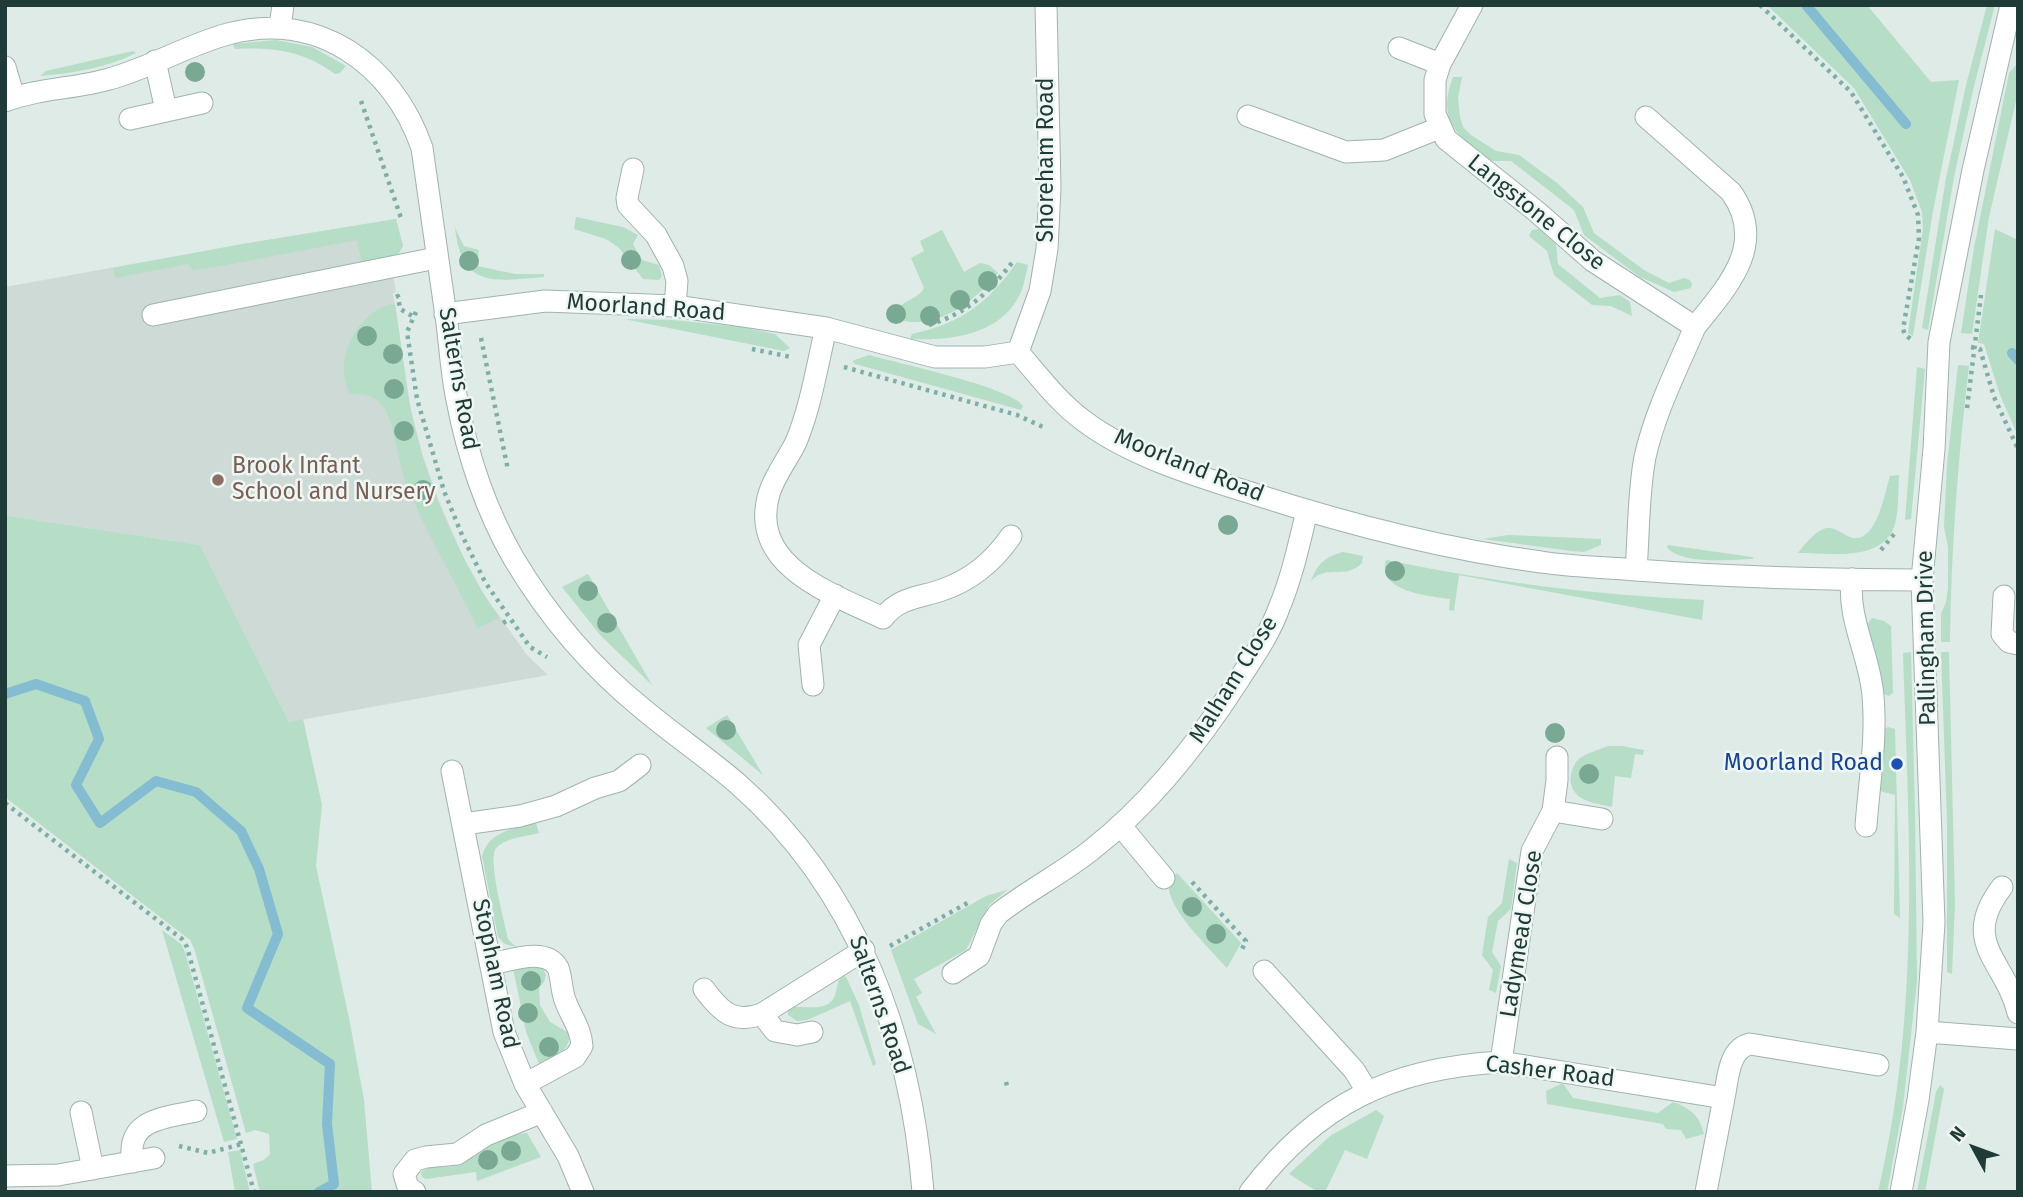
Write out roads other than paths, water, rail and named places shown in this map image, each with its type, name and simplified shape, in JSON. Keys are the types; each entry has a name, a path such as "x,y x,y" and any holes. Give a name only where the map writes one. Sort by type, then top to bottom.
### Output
{"street":[{"path":"280,27 284,5"},
{"name":"Shoreham Road","path":"1018,352 1040,291 1047,249 1050,188 1046,5"},
{"name":"Pallingham Drive","path":"1901,1192 1927,1032 1934,923 1922,580 1934,449 1939,342 1973,170 2010,39 2011,5"},
{"path":"1248,117 1346,152 1384,150 1439,128 1433,98 1440,64 1471,6"},
{"name":"Salterns Road","path":"10,99 44,90 110,79 191,45 253,28 280,27 318,36 366,63 387,84 414,124 422,148 456,398 467,444 496,523 512,556 536,593 584,654 651,716 738,784 776,822 817,870 845,912 866,954 901,1056 919,1146 923,1192"},
{"path":"1399,48 1440,64"},
{"path":"155,61 166,110"},
{"path":"5,67 10,99"},
{"path":"130,119 202,103"},
{"path":"1636,570 1641,482 1654,423 1695,327 1717,299 1741,260 1747,233 1740,204 1719,180 1646,117"},
{"name":"Langstone Close","path":"1439,128 1454,147 1536,211 1592,261 1695,327"},
{"path":"633,169 628,205 656,236 673,265 677,281 675,306"},
{"path":"153,314 436,258"},
{"name":"Moorland Road","path":"445,314 545,301 675,306 826,328 934,357 975,358 1018,352 1068,408 1111,437 1147,455 1221,483 1307,511 1464,550 1543,563 1703,575 1922,580"},
{"path":"826,328 807,410 795,442 769,491 764,513 766,528 781,559 795,572 883,618 891,607 904,600 942,590 977,573 997,555 1011,536"},
{"name":"Malham Close","path":"953,973 979,956 991,924 998,914 1090,851 1120,825 1150,796 1202,736 1251,662 1279,611 1294,566 1307,511"},
{"path":"1852,579 1851,604 1870,673 1873,696 1874,735 1866,826"},
{"path":"813,685 809,645 835,595"},
{"path":"2004,596 2002,635 2009,642 2018,645"},
{"name":"Ladymead Close","path":"1501,1062 1532,851 1553,811 1557,757"},
{"path":"464,824 520,816 556,806 588,790 620,781 640,765"},
{"name":"Stopham Road","path":"452,771 504,1032 525,1084 568,1156 583,1192"},
{"path":"1553,811 1602,819"},
{"path":"1120,825 1164,878"},
{"path":"2002,887 1987,909 1984,938 1994,962 2014,994 2018,1013"},
{"path":"704,989 726,1014 749,1018 762,1014 866,954"},
{"path":"491,964 534,956 548,958 559,972 567,1005 581,1032 582,1046 575,1057 525,1084"},
{"path":"1264,971 1353,1070 1367,1091"},
{"path":"762,1014 775,1031 797,1035 812,1032"},
{"path":"1927,1032 2018,1039"},
{"path":"1706,1192 1733,1058 1740,1048 1750,1044 1878,1065"},
{"name":"Casher Road","path":"1250,1192 1287,1147 1333,1110 1367,1091 1432,1070 1501,1062 1724,1098"},
{"path":"133,1162 131,1143 140,1129 154,1120 196,1111"},
{"path":"81,1112 93,1169"},
{"path":"415,1192 408,1187 404,1174 415,1160 457,1154 486,1135 542,1112"},
{"path":"5,1175 58,1175 154,1158"}],"waterway":[{"path":"1806,5 1906,124"},
{"path":"2012,353 2018,360"},
{"path":"5,694 36,684 85,701 99,739 76,785 100,823 156,781 196,792 241,831 259,869 278,934 247,1008 330,1064 327,1124 334,1184 319,1192"}],"place":[{"name":"Brook Infant School and Nursery","path":"218,480"},
{"name":"Moorland Road","path":"1897,764"}]}
